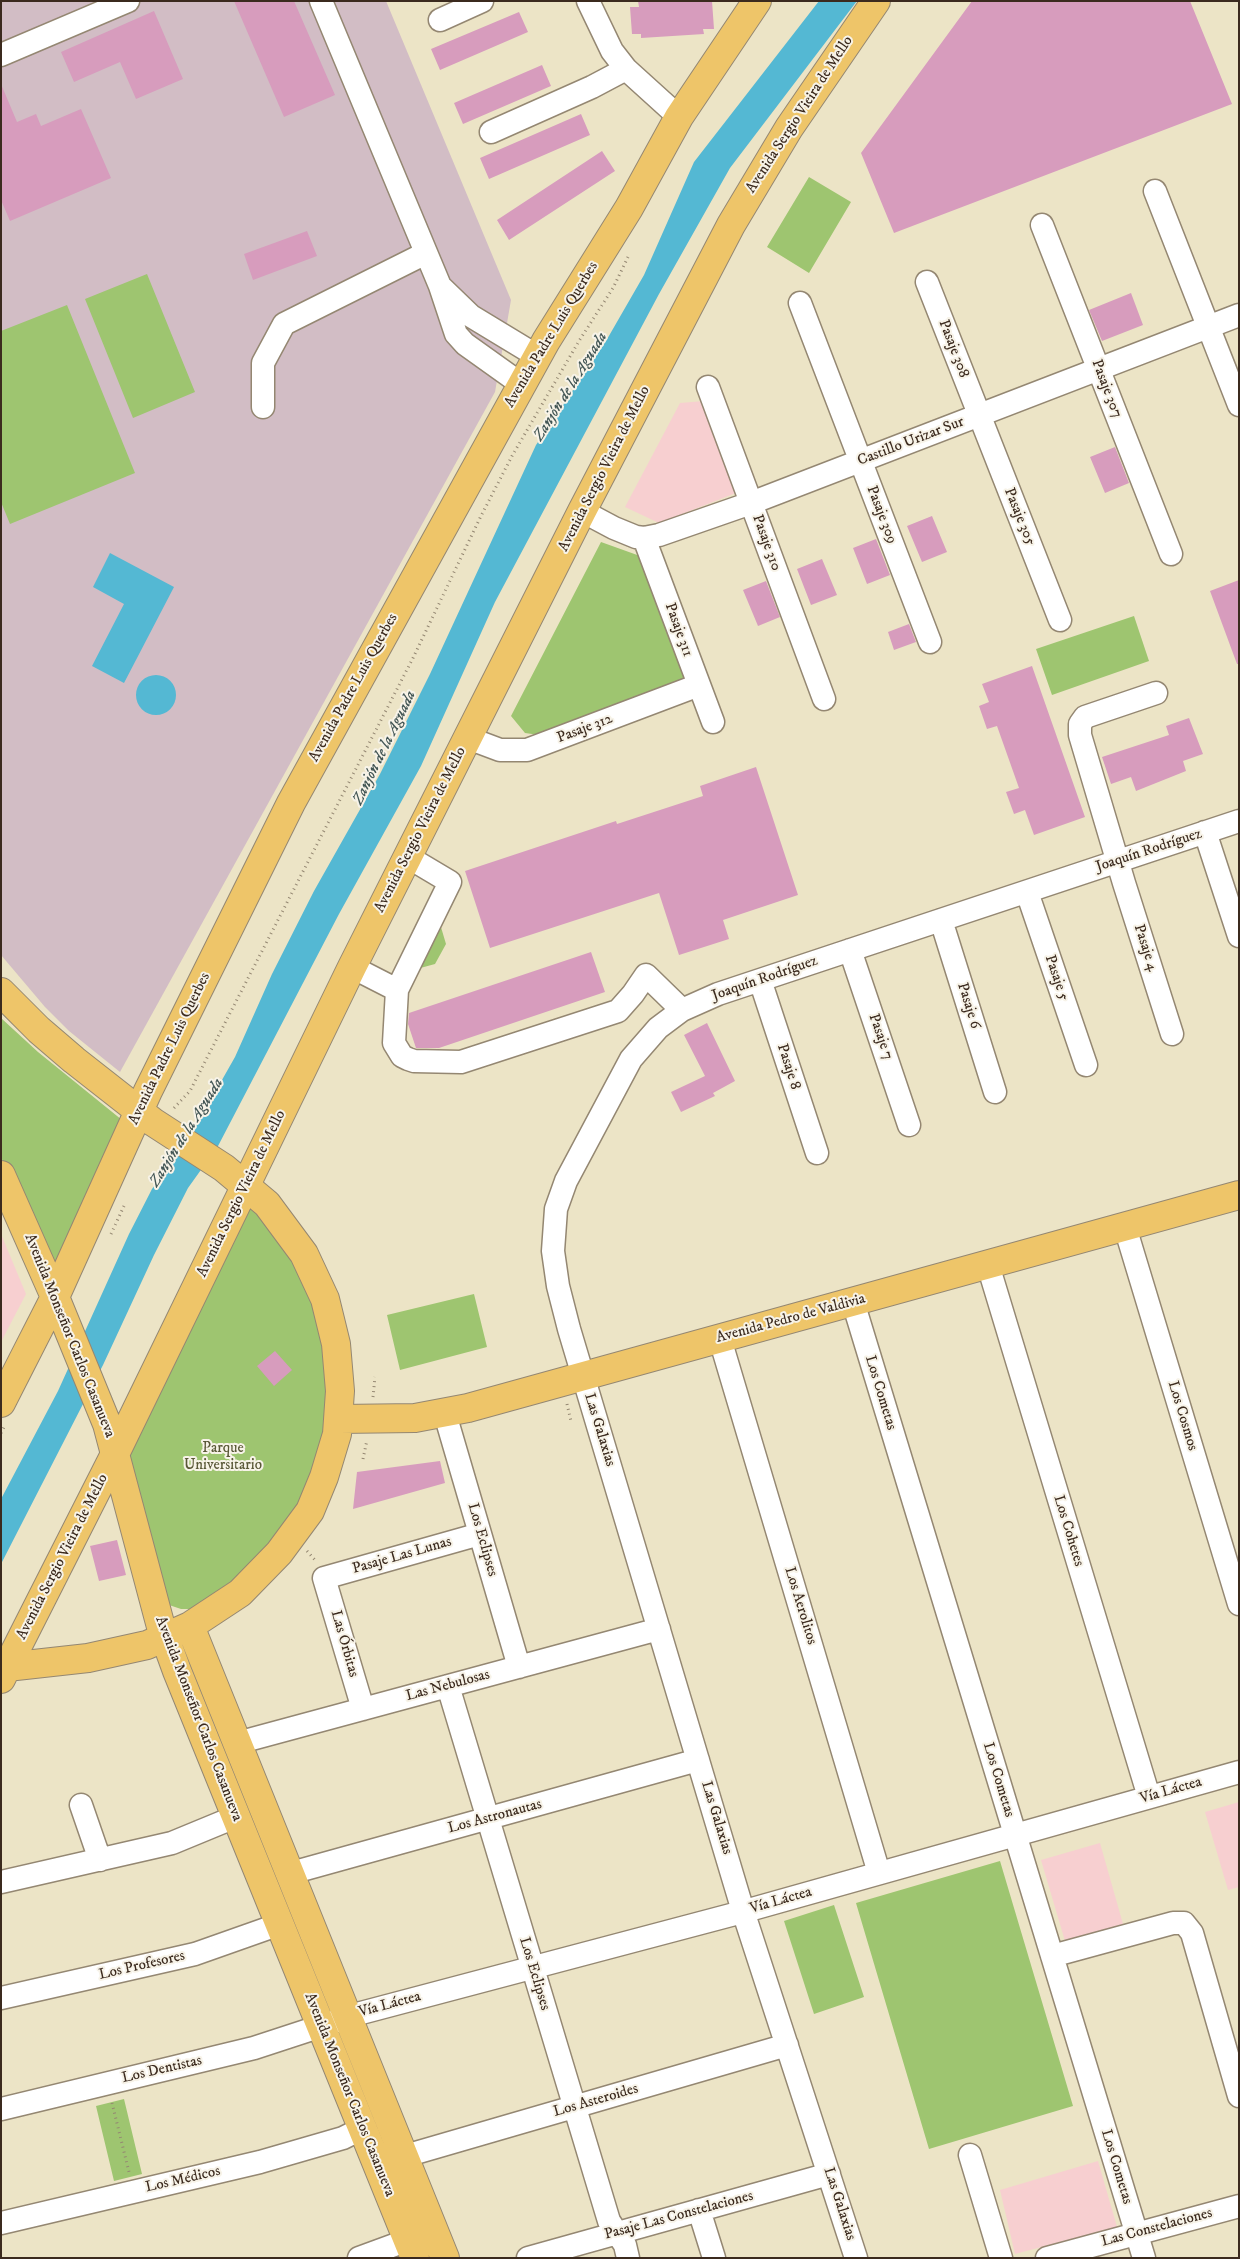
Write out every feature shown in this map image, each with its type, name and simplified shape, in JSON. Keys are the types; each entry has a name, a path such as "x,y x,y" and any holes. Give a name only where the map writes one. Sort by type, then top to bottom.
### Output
{"main road":[{"name":"Avenida Padre Luis Querbes","path":"1,1403 59,1308 151,1120 291,804 537,356 617,227 679,117 757,1"},
{"name":"Avenida Sergio Vieira de Mello","path":"4,1673 116,1452 352,967 582,511 748,194 789,128 876,1"},
{"path":"1,992 46,1036 151,1120 224,1168 268,1204 304,1254 321,1291 336,1344 340,1391 340,1420 333,1449 310,1511 292,1537 260,1574 240,1593 190,1626 147,1645 4,1673"},
{"name":"Avenida Monseñor Carlos Casanueva","path":"1,1175 107,1424 165,1638 235,1817 322,2026 411,2249"},
{"name":"Avenida Pedro de Valdivia","path":"340,1420 386,1420 445,1414 1239,1195"},
{"name":"Avenida Monseñor Carlos Casanueva","path":"190,1626 445,2258"}],"street":[{"path":"1,55 128,1"},
{"path":"321,1 440,286 453,327 461,340 521,384"},
{"path":"440,20 482,1"},
{"path":"588,1 612,51 626,69 679,117"},
{"path":"491,132 592,87 626,69"},
{"path":"1155,191 1239,406"},
{"name":"Pasaje 307","path":"1042,225 1171,554"},
{"path":"263,407 263,363 284,324 426,253"},
{"name":"Pasaje 308","path":"926,282 979,415"},
{"path":"440,286 470,316 537,356"},
{"name":"Pasaje 309","path":"800,304 930,642"},
{"name":"Castillo Urizar Sur","path":"644,538 659,535 751,503 1239,315"},
{"name":"Pasaje 310","path":"708,387 824,699"},
{"name":"Pasaje 305","path":"979,415 1060,620"},
{"path":"582,511 614,528 644,538"},
{"name":"Pasaje 311","path":"644,538 713,722"},
{"name":"Pasaje 312","path":"468,738 500,750 526,750 698,685"},
{"name":"Pasaje 4","path":"1156,693 1085,717 1080,724 1080,735 1117,862 1172,1034"},
{"name":"Joaquín Rodríguez","path":"583,1376 569,1329 555,1269 552,1237 556,1209 566,1181 626,1066 658,1028 682,1010 699,1001 1239,821"},
{"path":"1205,832 1239,936"},
{"path":"408,858 450,882 397,990 394,1043 402,1056 414,1061 461,1062 618,1011 646,975 682,1010"},
{"name":"Pasaje 5","path":"1027,892 1086,1065"},
{"name":"Pasaje 6","path":"940,920 995,1092"},
{"name":"Pasaje 7","path":"850,950 909,1124"},
{"path":"352,967 397,990"},
{"name":"Pasaje 8","path":"760,980 817,1153"},
{"name":"Los Cosmos","path":"1125,1227 1239,1604"},
{"name":"Los Cohetes","path":"988,1265 1148,1797"},
{"name":"Los Cometas","path":"852,1302 1144,2258"},
{"name":"Los Aerolitos","path":"720,1338 879,1873"},
{"name":"Las Galaxias","path":"583,1376 743,1911 856,2258"},
{"name":"Los Eclipses","path":"445,1414 519,1667"},
{"name":"Pasaje Las Lunas","path":"324,1578 480,1534"},
{"name":"Las Órbitas","path":"324,1578 363,1709"},
{"name":"Las Nebulosas","path":"237,1743 659,1629"},
{"name":"Los Eclipses","path":"448,1686 610,2221 625,2245 628,2258"},
{"name":"Los Astronautas","path":"291,1873 698,1760"},
{"name":"Vía Láctea","path":"322,2026 348,2017 743,1911 1239,1772"},
{"path":"81,1805 100,1860"},
{"path":"1,1882 172,1843 235,1817"},
{"path":"1052,1956 1172,1923 1184,1923 1192,1933 1239,2096"},
{"name":"Los Profesores","path":"1,1998 195,1954 280,1924"},
{"name":"Los Dentistas","path":"1,2109 254,2048 322,2026"},
{"name":"Los Asteroides","path":"405,2156 787,2045"},
{"name":"Los Médicos","path":"1,2222 260,2162 344,2138 363,2128"},
{"path":"970,2155 1001,2258"},
{"name":"Pasaje Las Constelaciones","path":"528,2258 829,2174"},
{"name":"Las Constelaciones","path":"1047,2258 1239,2206"},
{"path":"699,2210 714,2258"},
{"path":"360,2258 411,2249"}],"path":[{"path":"151,1120 176,1107 190,1091 409,666 512,456 613,288 629,255 625,238 617,227"},
{"path":"107,1242 125,1203"},
{"path":"292,1537 312,1555 324,1578"},
{"path":"107,2083 134,2191"}],"shaded area":[{"path":"1,1 386,1 511,300 495,392 120,1072 69,1031 45,1007 1,955"},
{"path":"704,401 736,493 659,523 625,507 680,403"},
{"path":"1,1234 26,1294 1,1342"},
{"path":"1239,1802 1239,1887 1228,1890 1205,1812"},
{"path":"1100,1843 1123,1924 1065,1941 1041,1860"},
{"path":"1098,2161 1117,2227 1015,2254 1000,2190"}],"green space":[{"path":"809,177 851,202 809,273 767,247"},
{"path":"147,274 195,392 133,418 85,299"},
{"path":"67,305 135,473 10,524 1,502 1,331"},
{"path":"601,542 640,556 687,682 546,736 525,733 511,716"},
{"path":"1134,616 1149,661 1052,695 1036,649"},
{"path":"432,897 446,944 435,964 391,976"},
{"path":"1,1018 38,1052 122,1120 57,1261 44,1258 1,1157"},
{"name":"Parque Universitario","path":"248,1198 303,1277 317,1321 328,1380 325,1431 316,1469 299,1506 277,1539 245,1572 196,1609 181,1609 169,1605 126,1454"},
{"path":"474,1294 487,1347 400,1370 387,1315"},
{"path":"1000,1861 1073,2106 929,2149 856,1903"},
{"path":"834,1905 864,1997 814,2014 784,1921"},
{"path":"124,2099 142,2174 114,2181 96,2106"}],"water":[{"path":"819,1 857,1 730,168 659,294 495,602 421,766 339,914 218,1146 188,1188 154,1255 103,1365 1,1564 1,1499 58,1391 129,1234 152,1189 193,1131 235,1057 272,974 314,891 380,774 430,674 536,445 606,341 644,275 694,162"},
{"path":"110,553 174,587 124,683 92,666 124,604 93,587"},
{"path":"156,675 170,681 176,695 170,709 156,715 142,709 136,695 142,681"}],"building":[{"path":"234,1 294,1 335,95 284,117"},
{"path":"638,1 712,1 714,29 703,29 704,34 641,38 641,34 632,34 630,7 639,7"},
{"path":"972,1 1190,1 1232,104 894,233 861,153"},
{"path":"154,11 183,79 136,99 120,62 74,82 61,52"},
{"path":"519,12 528,32 440,70 431,49"},
{"path":"542,65 551,86 463,124 454,103"},
{"path":"1,84 17,122 36,114 41,126 81,109 111,178 10,221 1,200"},
{"path":"581,114 590,135 489,179 480,158"},
{"path":"602,151 615,171 509,240 497,220"},
{"path":"307,231 317,256 253,280 244,254"},
{"path":"1131,293 1143,325 1102,341 1089,310"},
{"path":"1115,447 1129,483 1105,493 1090,457"},
{"path":"932,516 947,552 922,562 907,526"},
{"path":"876,539 890,575 867,584 853,548"},
{"path":"822,559 837,595 811,605 797,569"},
{"path":"1239,580 1239,664 1237,664 1210,591"},
{"path":"766,581 780,617 758,626 743,590"},
{"path":"909,624 916,642 894,650 888,632"},
{"path":"1032,666 1085,817 1034,835 1025,810 1014,814 1006,792 1019,788 997,726 987,729 979,706 989,702 982,684"},
{"path":"1189,718 1203,754 1183,761 1186,771 1136,791 1131,777 1111,784 1102,757 1169,735 1166,726"},
{"path":"756,767 798,895 723,920 729,939 679,955 659,893 490,948 465,871 616,821 617,824 703,796 700,786"},
{"path":"591,952 605,992 439,1048 416,1048 408,1024 409,1013"},
{"path":"707,1023 735,1081 713,1093 715,1096 681,1112 671,1092 705,1076 684,1035"},
{"path":"275,1351 292,1370 274,1386 257,1366"},
{"path":"440,1461 445,1483 353,1509 357,1472"},
{"path":"117,1540 126,1575 99,1581 90,1546"}],"water label":[{"name":"Zanjón de la Aguada","path":"571,387"},
{"name":"Zanjón de la Aguada","path":"385,748"},
{"name":"Zanjón de la Aguada","path":"187,1133"}]}
